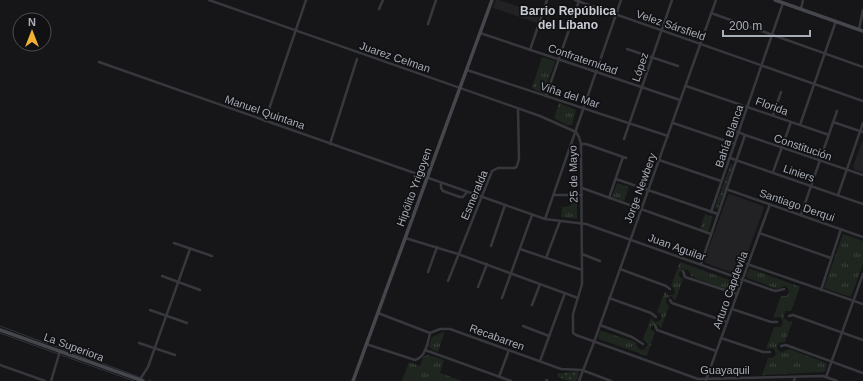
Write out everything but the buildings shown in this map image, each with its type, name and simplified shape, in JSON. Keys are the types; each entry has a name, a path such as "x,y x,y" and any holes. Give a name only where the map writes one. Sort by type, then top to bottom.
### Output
{"main road":[{"name":"Hipólito Yrigoyen","path":"353,381 492,0"},
{"path":"777,0 863,31"},
{"name":"La Superiora","path":"0,330 140,381"}],"street":[{"name":"Juarez Celman","path":"209,0 540,116 576,132"},
{"path":"265,121 306,0"},
{"path":"379,10 382,0"},
{"path":"428,24 436,0"},
{"path":"530,50 547,0"},
{"name":"Velez Sársfield","path":"575,0 863,100"},
{"name":"25 de Mayo","path":"578,298 582,284 582,188 581,144 576,132 620,0"},
{"name":"López","path":"624,138 672,0"},
{"name":"Jorge Newbery","path":"578,381 594,342 630,239 660,160 716,0"},
{"path":"801,9 803,0"},
{"path":"546,96 579,1"},
{"name":"Bahía Blanca","path":"711,212 783,3"},
{"path":"859,29 863,10"},
{"path":"711,13 825,52 863,67"},
{"path":"800,125 836,21"},
{"name":"Confraternidad","path":"480,33 680,100"},
{"path":"628,49 678,66"},
{"path":"330,144 358,59"},
{"name":"Manuel Quintana","path":"98,62 427,178"},
{"name":"Viña del Mar","path":"467,70 668,136"},
{"name":"Florida","path":"686,86 829,135"},
{"path":"773,116 781,92"},
{"name":"Esmeralda","path":"448,281 492,171 498,168 515,168 517,166 519,159 518,109"},
{"path":"801,215 837,111"},
{"path":"773,172 791,122"},
{"path":"833,122 862,131"},
{"path":"673,123 735,144"},
{"path":"838,195 846,170 862,131 863,123"},
{"name":"Constitución","path":"733,130 863,175"},
{"path":"545,219 576,132"},
{"name":"Bahía Blanca","path":"701,264 745,135"},
{"path":"581,144 586,144 624,158 609,198"},
{"name":"Liniers","path":"730,158 863,204"},
{"path":"660,160 721,181"},
{"name":"Juan Aguilar","path":"427,178 545,219 582,223 772,290 776,291 784,289"},
{"path":"616,179 718,214"},
{"path":"441,183 441,188 443,190 460,197 463,197 467,192"},
{"path":"582,188 711,234"},
{"name":"Santiago Derqui","path":"726,189 863,237"},
{"path":"554,195 582,195"},
{"name":"Arturo Capdevila","path":"706,380 770,204"},
{"path":"491,246 505,205"},
{"path":"502,298 532,215"},
{"path":"546,258 560,221"},
{"path":"820,290 841,229"},
{"path":"759,233 831,258"},
{"path":"405,238 487,264 578,298"},
{"path":"174,243 212,256"},
{"path":"428,272 437,247"},
{"path":"140,381 148,367 190,249"},
{"path":"520,249 582,270"},
{"path":"582,254 600,261"},
{"path":"478,287 487,264"},
{"path":"747,264 863,304"},
{"path":"620,269 666,286 670,289"},
{"path":"683,271 685,277 737,294"},
{"path":"826,377 863,274"},
{"path":"162,276 200,290"},
{"path":"532,305 540,284"},
{"path":"540,361 565,293"},
{"name":"Guayaquil","path":"578,298 573,314 573,333 692,378 706,380 741,380 826,377 837,381"},
{"path":"609,298 652,313 656,317"},
{"path":"670,300 672,303 727,322"},
{"path":"732,308 771,322 777,322"},
{"path":"150,310 187,323"},
{"path":"366,344 414,360 418,359 425,350 430,333 378,313"},
{"path":"789,316 793,315 863,340"},
{"path":"600,325 632,337 643,344"},
{"path":"655,325 657,330 716,351"},
{"path":"523,326 549,336"},
{"name":"Recabarren","path":"430,333 440,329 450,329 565,370 582,370 611,381"},
{"path":"721,338 763,352 770,352"},
{"path":"139,343 175,355"},
{"path":"781,346 786,345 863,373"},
{"path":"425,350 511,381"},
{"path":"500,377 509,350"},
{"path":"51,381 60,351"},
{"path":"0,365 45,381"},
{"path":"794,381 795,377"}],"shaded area":[{"path":"496,0 540,14 537,23 493,8"},
{"path":"862,142 863,173 855,170 853,166"},
{"path":"730,194 763,206 764,208 740,274 738,275 704,261 728,195"}],"green space":[{"path":"542,57 555,61 544,94 532,88"},
{"path":"559,103 576,110 572,125 567,125 554,118"},
{"path":"731,164 733,166 718,208 716,209 715,207"},
{"path":"617,183 629,187 624,201 612,197"},
{"path":"571,199 577,199 577,219 561,217 562,207 571,206"},
{"path":"705,214 713,217 708,232 700,229"},
{"path":"843,234 863,241 863,264 851,297 824,288"},
{"path":"680,262 735,282 736,284 734,290 732,291 692,277 688,270 683,269 679,273 679,276 683,279 675,301 672,296 666,299 666,303 669,306 661,328 657,324 651,326 651,330 655,332 647,356 599,339 598,337 600,331 602,331 635,342 638,348 641,350 645,349 648,344 643,339 651,318 655,322 661,320 661,314 657,312 665,291 668,295 673,295 675,293 674,288 671,286"},
{"path":"751,269 800,287 791,311 786,311 784,314 784,318 786,320 790,322 793,320 785,342 779,343 777,347 778,350 782,352 789,349 826,363 827,365 825,371 762,375 768,358 772,358 776,355 773,348 766,349 774,327 780,327 783,323 782,319 779,317 773,318 781,296 787,296 789,291 785,286 777,289 748,278 746,276"},
{"path":"443,332 444,333 438,352 431,349 429,346 432,337"},
{"path":"428,355 444,360 440,373 462,381 402,381 409,362 420,366 423,357"},
{"path":"577,371 579,374 576,381 569,381 558,377 558,374"}],"waterway":[{"path":"0,326 48,344"},
{"path":"0,333 58,354"},
{"path":"52,345 87,358"},
{"path":"61,355 134,381"},
{"path":"91,359 139,377"}],"district":[{"name":"Barrio República del Líbano","path":"568,18"}]}
